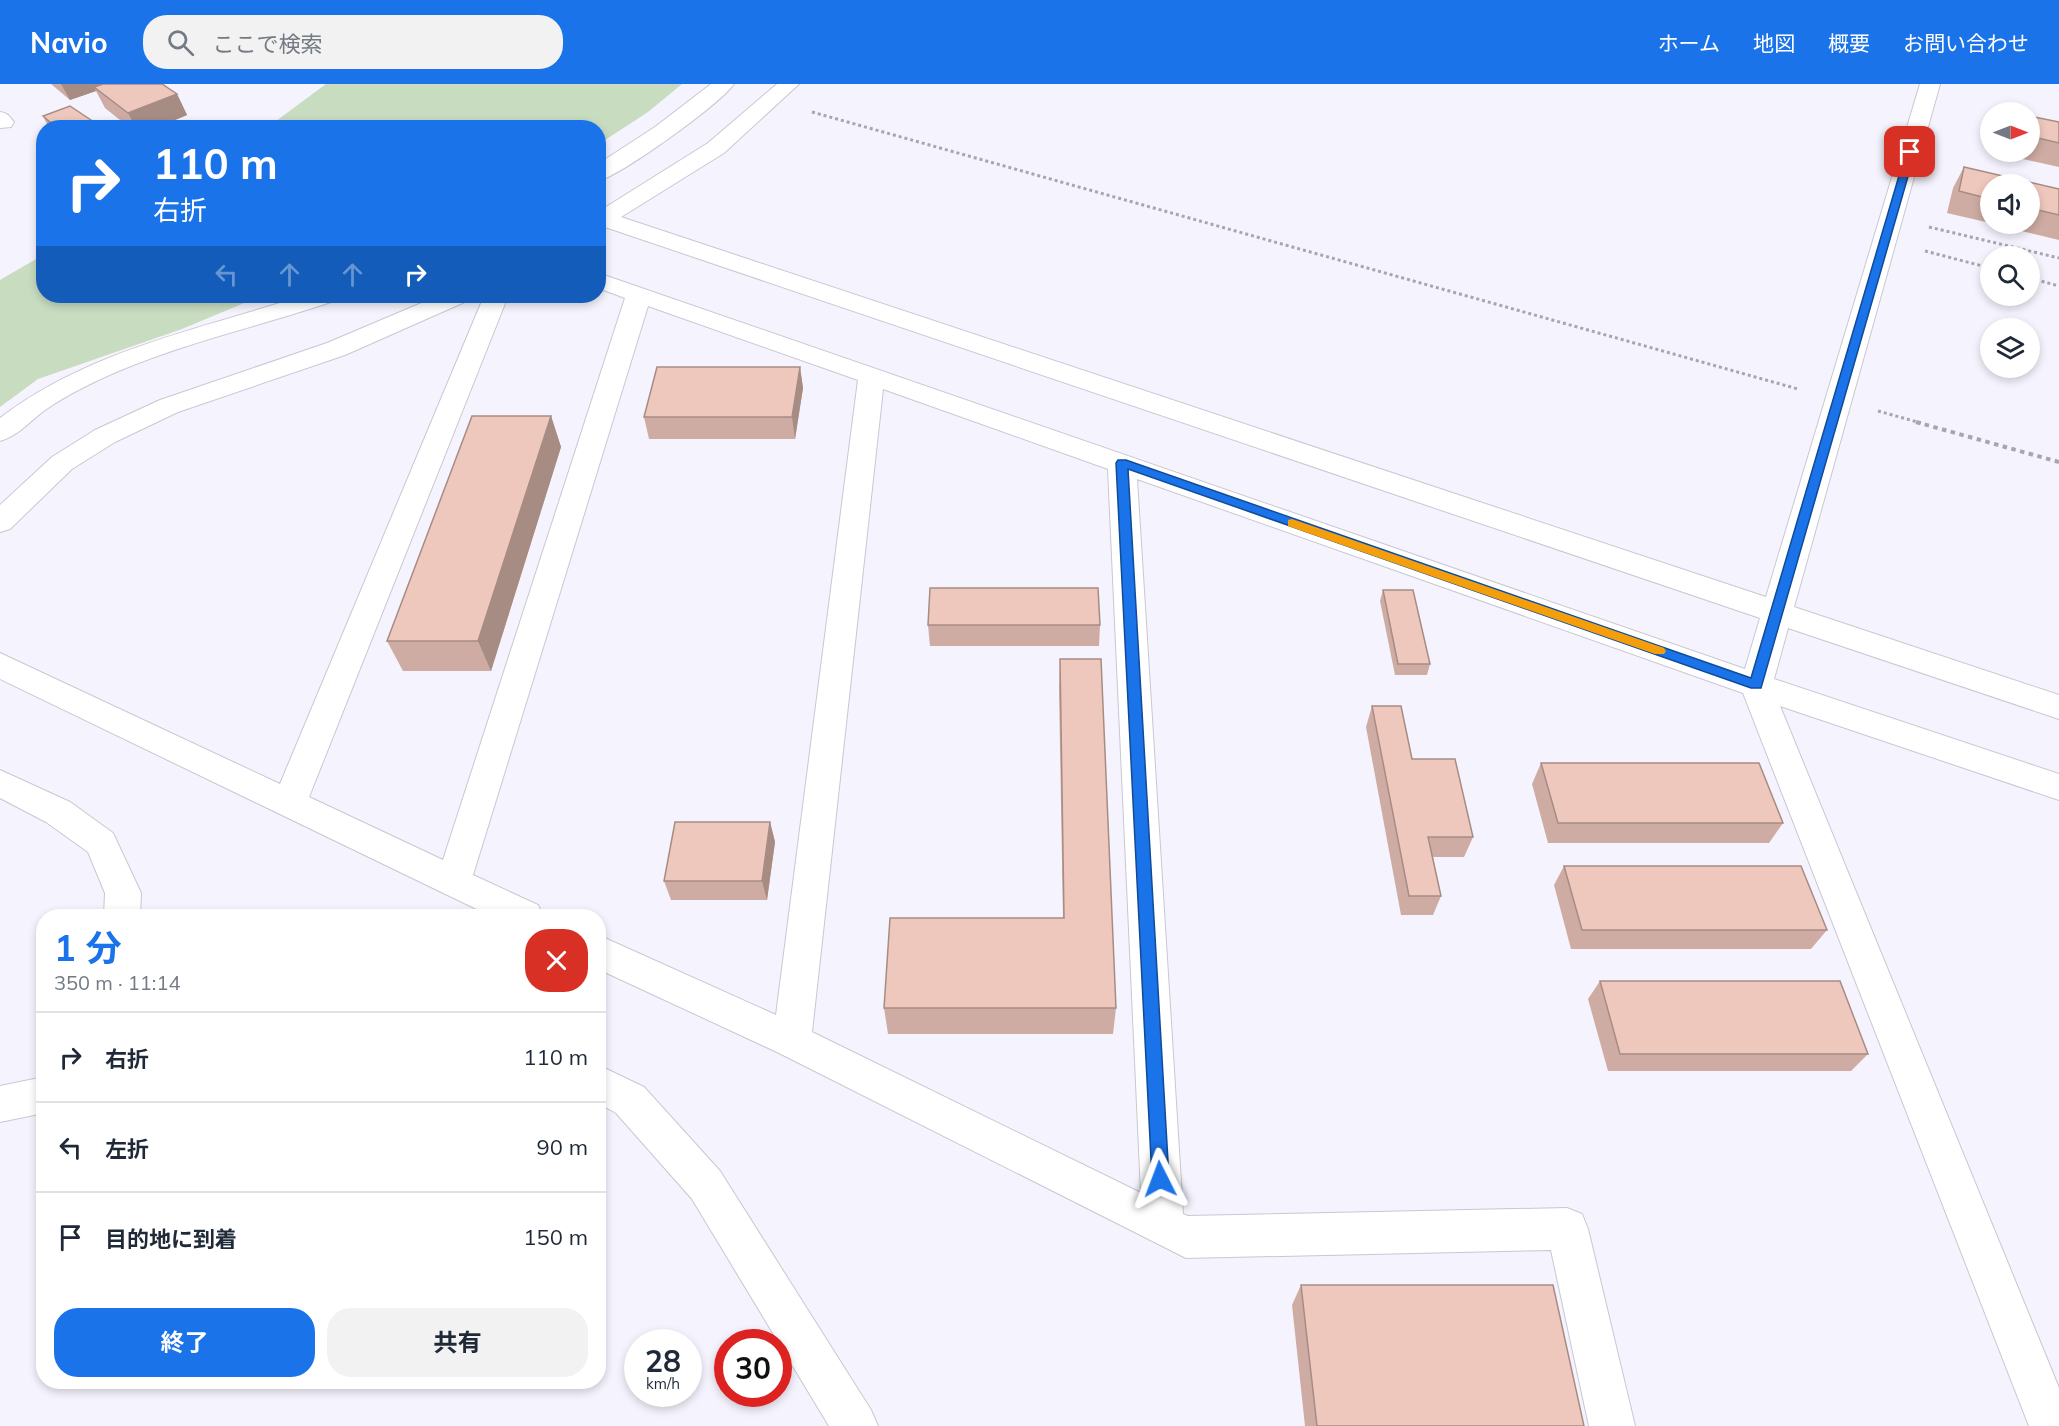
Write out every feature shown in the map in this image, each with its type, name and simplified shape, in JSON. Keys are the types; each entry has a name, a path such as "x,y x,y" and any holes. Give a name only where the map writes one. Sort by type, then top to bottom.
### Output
{"street":[{"path":"606,169 633,154 692,111 724,84"},
{"path":"606,218 716,148 789,84"},
{"path":"1930,84 1756,685 2052,1426"},
{"path":"606,223 2059,707"},
{"path":"606,283 1756,685 2059,787"},
{"path":"453,883 639,294"},
{"path":"0,432 57,389 112,364 303,303"},
{"path":"0,522 62,463 105,436 169,406 336,349 442,303"},
{"path":"289,804 493,303"},
{"path":"792,1041 872,375"},
{"path":"1122,463 1163,1226"},
{"path":"0,664 510,909"},
{"path":"0,783 58,812 101,843 123,893 122,909"},
{"path":"606,955 792,1041 1186,1237 1567,1229 1612,1426"},
{"path":"606,1087 630,1100 706,1185 855,1426"},
{"path":"0,1104 36,1097"}],"path":[{"path":"772,100 2059,462"},
{"path":"1928,227 2059,258"},
{"path":"1925,251 1980,265"},
{"path":"2040,281 2059,286"}],"green space":[{"path":"326,84 682,84 648,112 606,139 606,120 277,120"},
{"path":"36,259 36,303 244,303 182,329 38,379 0,407 0,280"}],"building":[{"path":"103,84 162,84 177,94 128,113 94,87"},
{"path":"70,106 91,120 48,120 43,116"},
{"path":"2040,118 2059,122 2059,143 2040,138"},
{"path":"1964,167 1994,174 1980,174 1980,196 1959,191"},
{"path":"2040,185 2059,189 2059,215 2040,210"},
{"path":"657,367 800,367 792,417 644,417"},
{"path":"472,416 551,416 478,641 387,641"},
{"path":"930,588 1098,588 1100,625 928,625"},
{"path":"1383,590 1413,590 1430,664 1398,664"},
{"path":"1060,659 1101,659 1116,1008 884,1008 890,918 1064,918"},
{"path":"1372,706 1401,706 1412,759 1455,759 1473,837 1428,837 1441,896 1409,896"},
{"path":"1541,763 1759,763 1783,823 1558,823"},
{"path":"675,822 770,822 762,881 664,881"},
{"path":"1564,866 1801,866 1827,930 1582,930"},
{"path":"1600,981 1840,981 1868,1054 1620,1054"},
{"path":"1301,1285 1553,1285 1584,1426 1317,1426"}],"slow traffic":[{"path":"1292,523 1659,651"}],"route":[{"path":"1160,1179 1122,463 1756,685 1910,152"}]}
